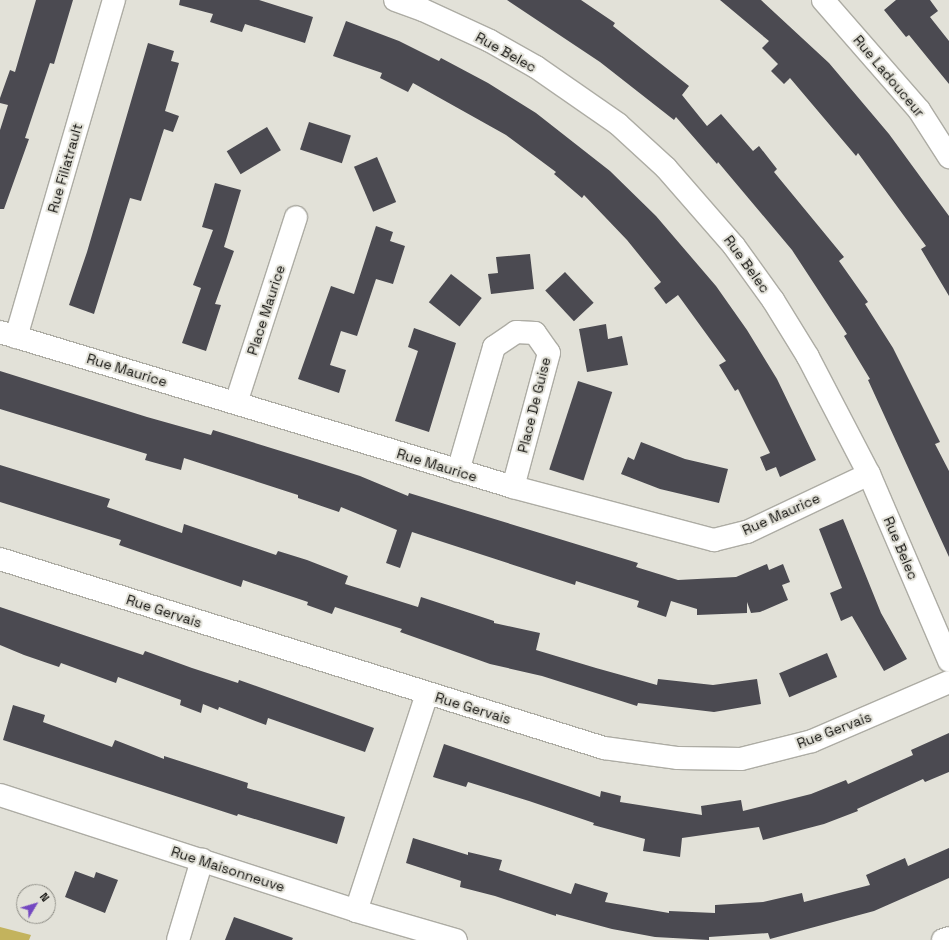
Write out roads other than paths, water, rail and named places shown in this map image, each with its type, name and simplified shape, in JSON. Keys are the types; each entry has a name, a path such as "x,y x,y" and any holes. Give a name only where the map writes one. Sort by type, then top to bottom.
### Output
{"street":[{"name":"Rue Filiatrault","path":"8,334 114,0"},
{"name":"Rue Belec","path":"395,0 424,10 490,41 536,67 618,124 655,157 734,246 773,300 808,357 869,474 949,661"},
{"name":"Rue Ladouceur","path":"823,0 920,110 949,157"},
{"name":"Place Maurice","path":"236,403 296,217"},
{"name":"Place De Guise","path":"458,471 494,347 516,332 535,333 549,353 513,487"},
{"name":"Rue Maurice","path":"8,334 458,471 714,540 747,532 869,474"},
{"name":"Rue Gervais","path":"0,559 427,694 604,748 678,758 741,759 812,741 949,682"},
{"path":"356,911 427,694"},
{"name":"Rue Maisonneuve","path":"0,796 356,911 456,940"},
{"path":"178,940 202,860"},
{"path":"943,940 949,938"}]}
